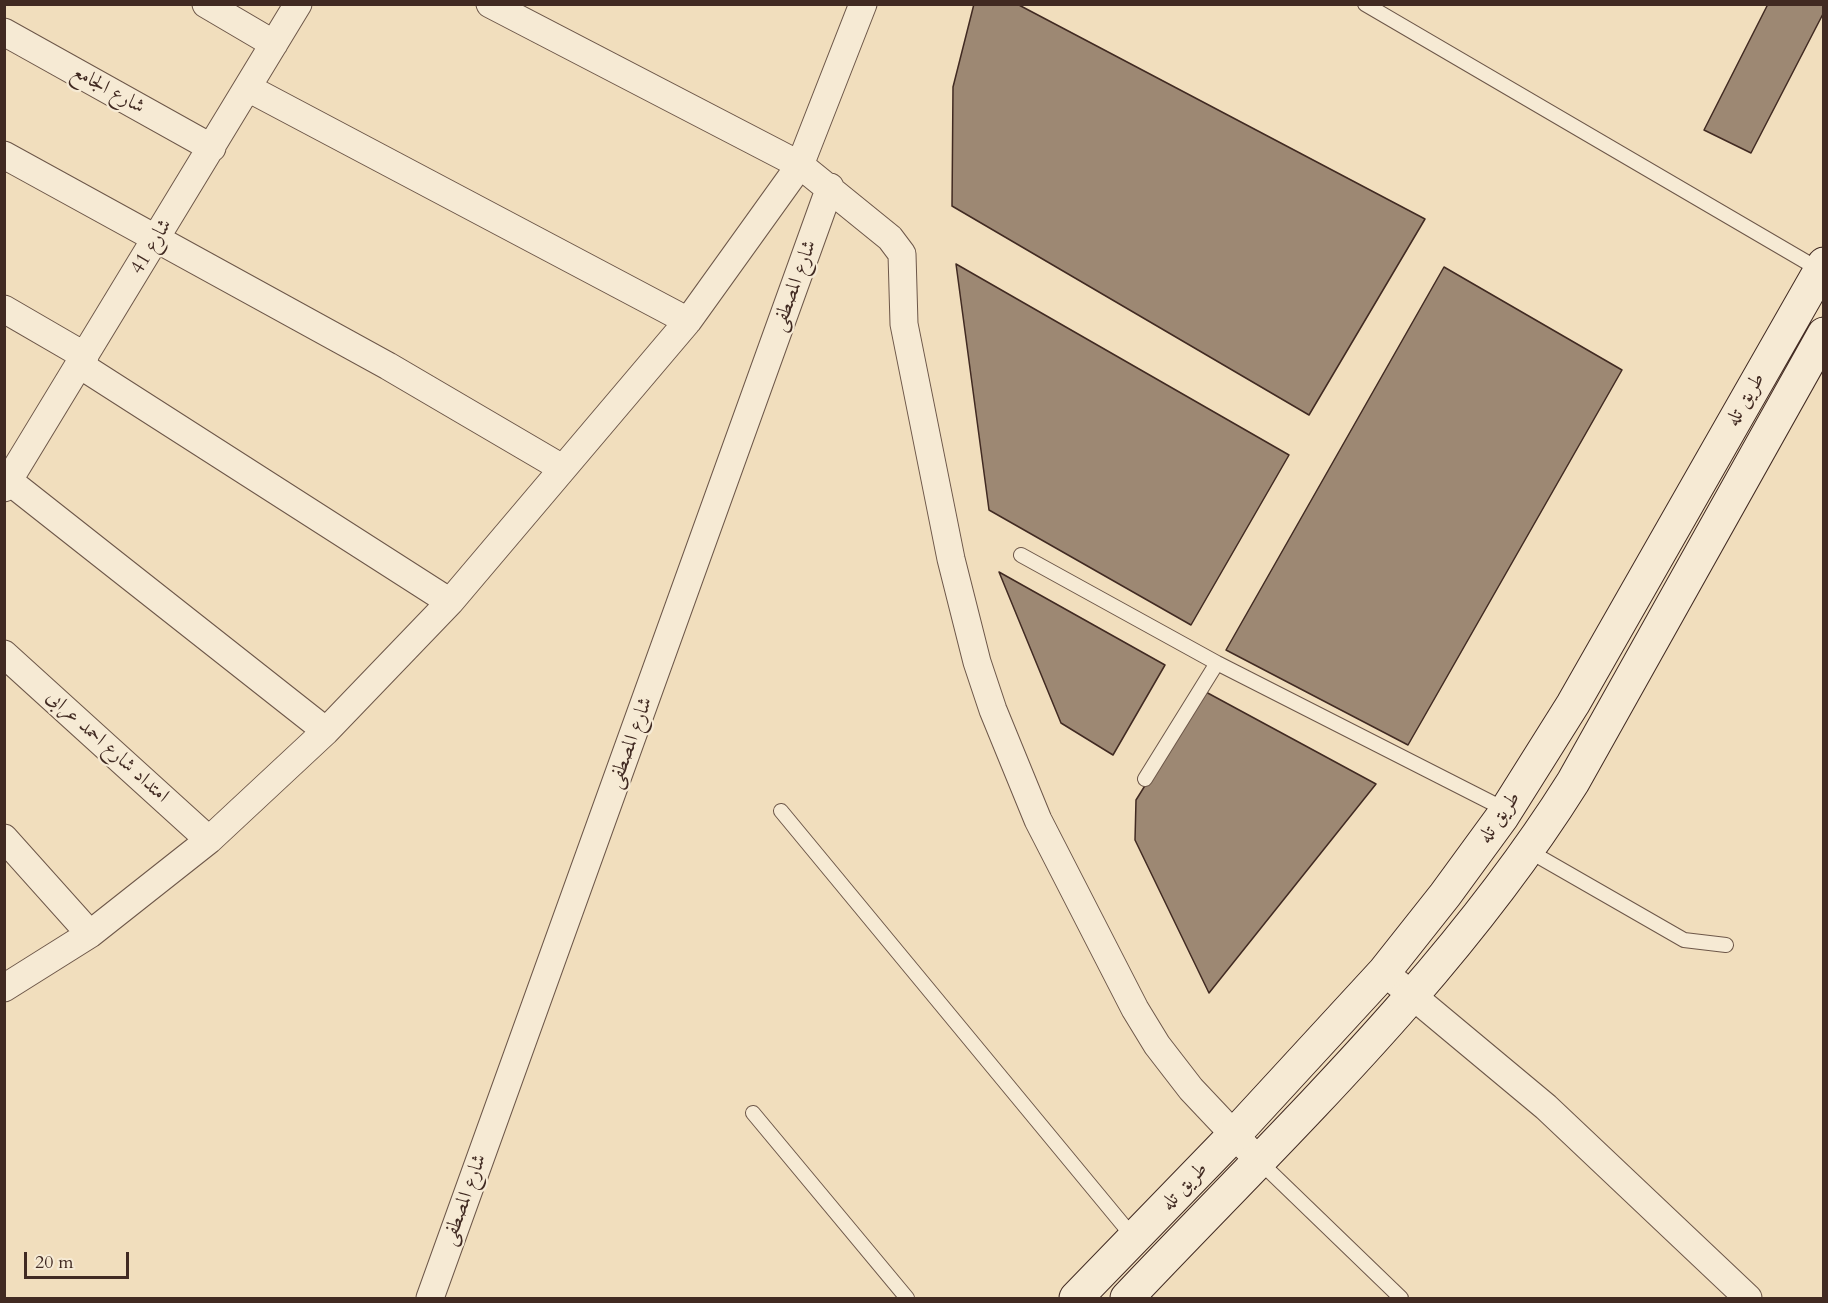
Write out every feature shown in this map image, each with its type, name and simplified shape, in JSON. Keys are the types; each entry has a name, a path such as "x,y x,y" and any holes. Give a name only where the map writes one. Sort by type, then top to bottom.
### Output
{"main road":[{"name":"طريق تله","path":"1076,1299 1233,1136 1384,972 1446,895 1504,813 1573,704 1822,267"},
{"name":"طريق تله","path":"1127,1299 1413,995 1533,845 1573,782 1824,334"},
{"path":"1504,813 1533,845"}],"street":[{"path":"206,4 274,44"},
{"name":"شارع 41","path":"10,469 83,361 298,4"},
{"path":"490,4 800,165 830,187 890,238 902,254 904,324 951,559 977,662 993,710 1038,820 1135,1009 1157,1045 1191,1089 1258,1160"},
{"path":"4,988 90,934 209,840 326,731 450,602 688,321 800,165 863,4"},
{"name":"شارع الجامع","path":"4,32 212,148"},
{"path":"248,88 688,321"},
{"path":"4,155 388,366 562,468"},
{"name":"شارع المصطفى","path":"430,1299 830,187"},
{"path":"4,309 450,602"},
{"path":"10,469 326,731"},
{"name":"امتداد شارع احمد عرابى","path":"4,654 209,840"},
{"path":"4,838 90,934"},
{"path":"1384,972 1546,1107 1748,1299"}],"lane":[{"path":"1365,4 1822,267"},
{"path":"1021,555 1217,663 1504,813"},
{"path":"1145,779 1217,663"},
{"path":"781,811 1135,1239"},
{"path":"1533,845 1684,940 1726,945"},
{"path":"753,1113 907,1299"},
{"path":"1258,1160 1401,1299"}],"building":[{"path":"974,4 1017,4 1425,219 1309,415 952,206 953,87"},
{"path":"1768,4 1824,4 1824,12 1751,153 1704,130"},
{"path":"956,264 1289,455 1191,625 989,510"},
{"path":"1444,267 1622,370 1408,745 1226,650"},
{"path":"999,572 1165,665 1113,755 1061,723"},
{"path":"1204,691 1376,784 1209,993 1135,840 1136,800"}]}
